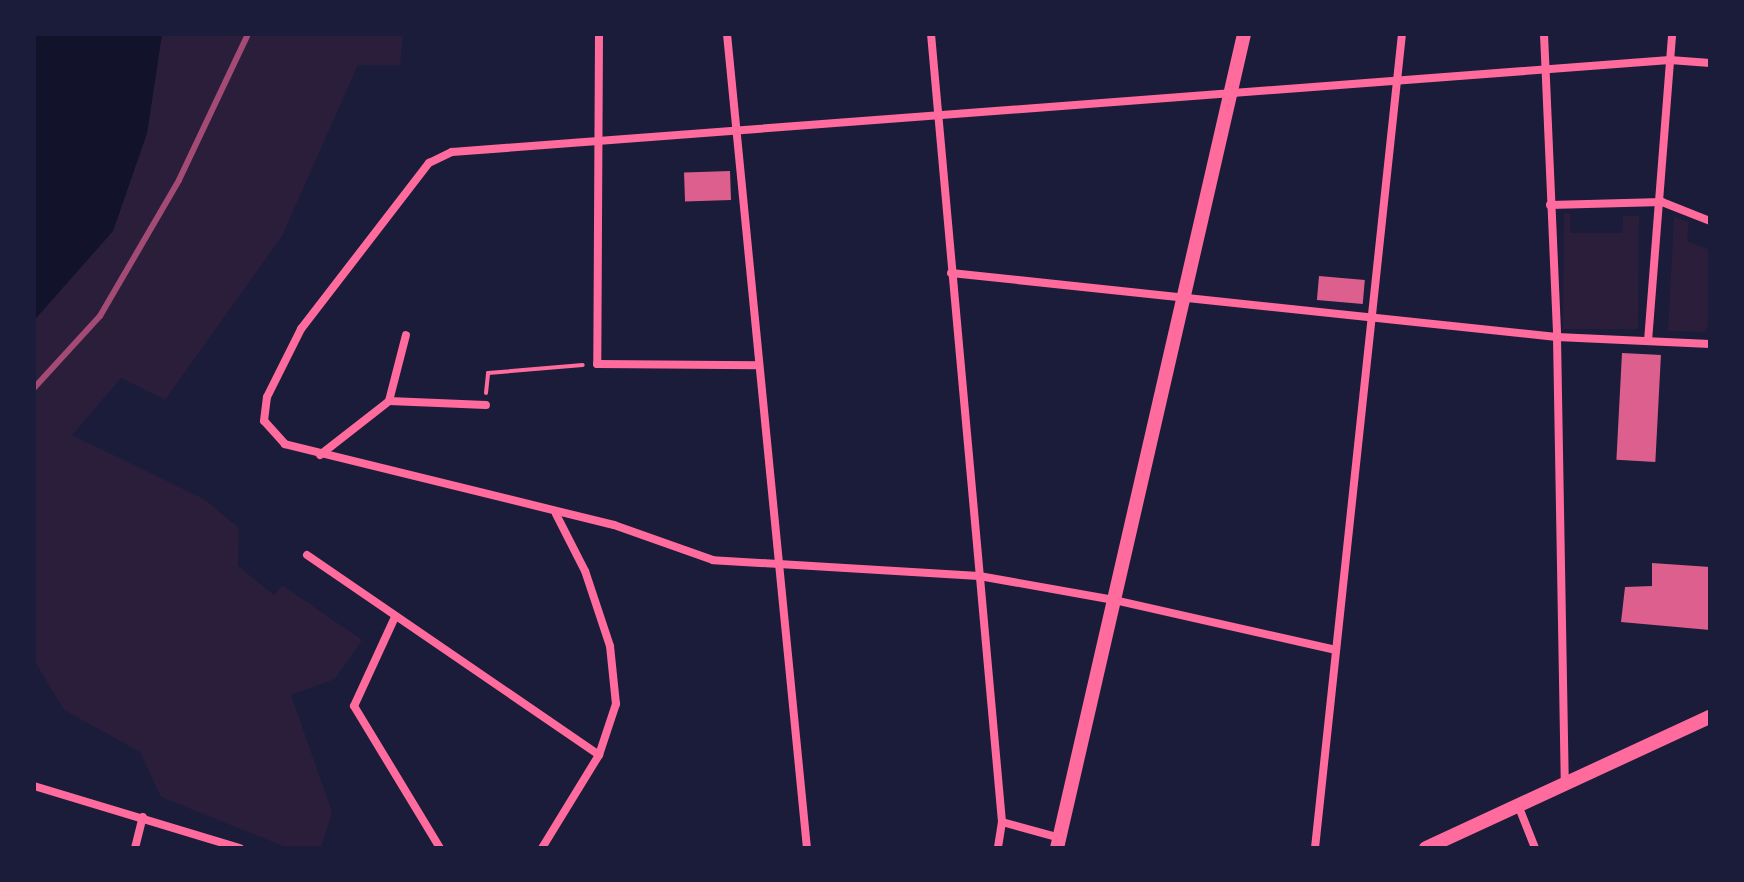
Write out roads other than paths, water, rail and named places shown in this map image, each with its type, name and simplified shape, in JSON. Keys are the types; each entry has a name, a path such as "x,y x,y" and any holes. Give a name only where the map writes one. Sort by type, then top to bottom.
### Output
{"street":[{"path":"599,34 597,364 759,365"},
{"path":"727,34 807,848"},
{"path":"931,34 1002,822 998,848"},
{"path":"1002,822 1059,843 1244,34"},
{"path":"1315,848 1402,34"},
{"path":"1544,34 1557,337 1565,784"},
{"path":"1648,341 1662,202 1672,34"},
{"path":"1336,650 1114,600 979,576 713,560 623,528 556,514 285,444 264,421 267,397 301,329 429,163 452,152 1670,60 1710,63"},
{"path":"1550,205 1662,202 1710,221"},
{"path":"951,273 1557,337 1710,343"},
{"path":"320,455 389,401 406,335"},
{"path":"389,401 486,405"},
{"path":"542,848 599,755 616,704 616,673 585,571 556,514"},
{"path":"307,555 599,755"},
{"path":"395,617 354,706 440,848"},
{"path":"1426,848 1710,717"},
{"path":"34,786 240,848"},
{"path":"1518,805 1535,848"},
{"path":"135,848 143,817"}],"railway":[{"path":"34,388 100,316 179,180 248,34"}]}
